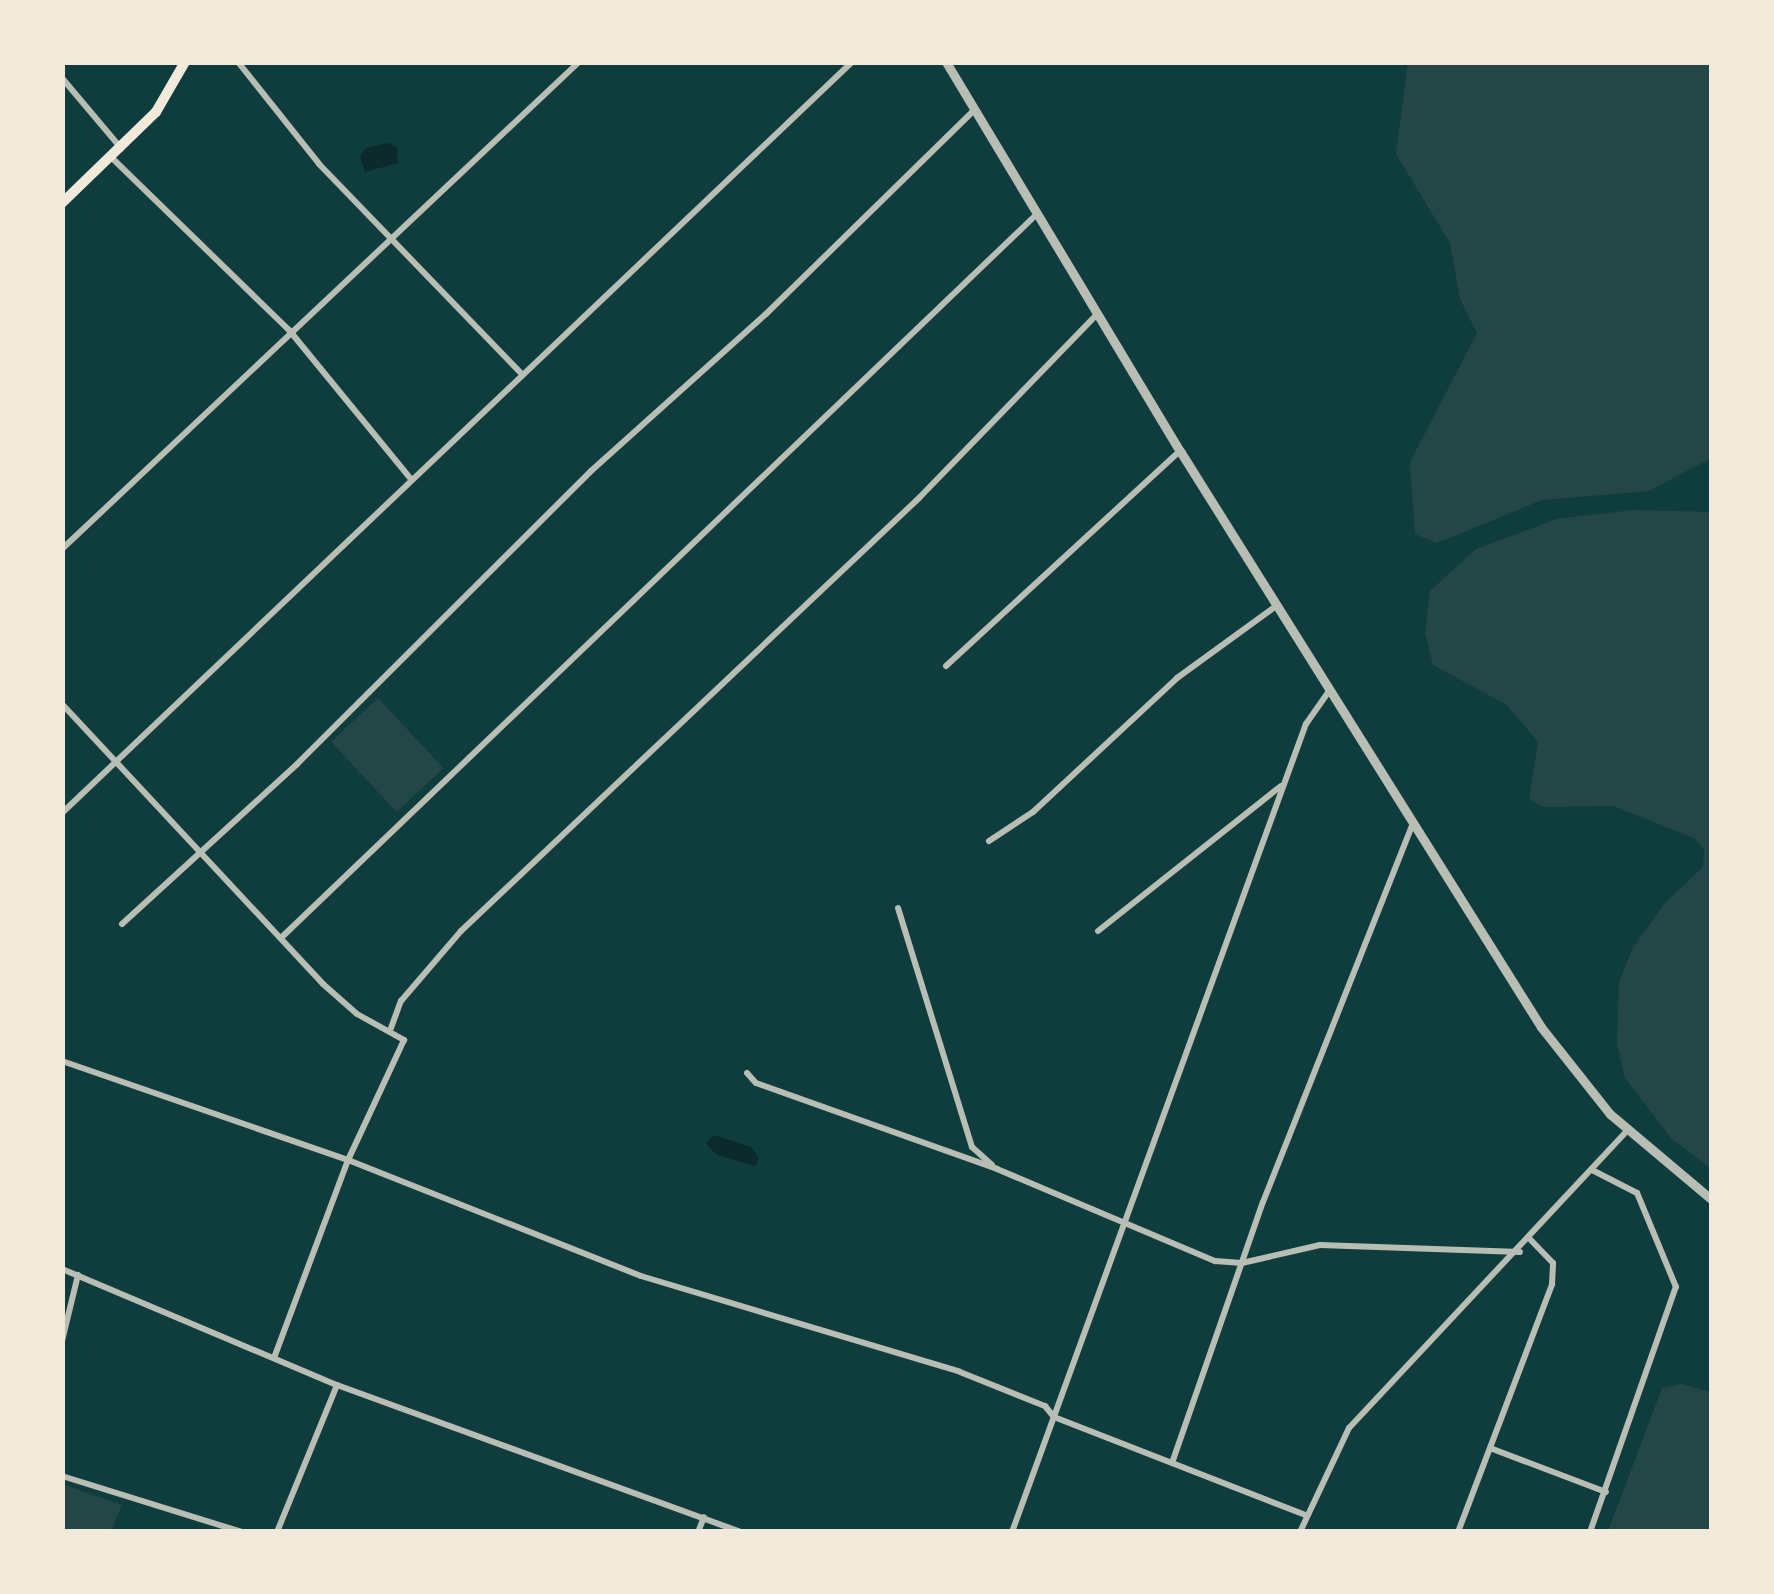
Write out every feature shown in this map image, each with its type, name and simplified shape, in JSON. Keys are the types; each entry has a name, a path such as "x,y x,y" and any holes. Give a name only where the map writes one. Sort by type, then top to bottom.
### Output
{"main road":[{"path":"62,203 117,154 156,112 185,62"}],"street":[{"path":"238,62 318,164 520,372"},
{"path":"62,549 289,330 580,62"},
{"path":"62,813 520,372 607,299 738,164 852,62"},
{"path":"946,62 1328,692 1541,1027 1626,1131 1712,1200"},
{"path":"62,78 117,154 289,330 410,478"},
{"path":"122,924 975,110"},
{"path":"283,936 1038,213"},
{"path":"391,1028 402,1001 461,932 919,498 1098,313"},
{"path":"946,666 1180,451"},
{"path":"990,841 1033,812 1177,678 1276,606"},
{"path":"1012,1532 1283,784 1316,702 1328,692"},
{"path":"62,704 357,1014 391,1028 404,1040 402,1057 348,1160 274,1358"},
{"path":"1098,931 1283,784"},
{"path":"1172,1463 1354,959 1412,826"},
{"path":"898,908 972,1148 997,1169"},
{"path":"62,1061 348,1160 641,1276 960,1372 1046,1406 1054,1416 1306,1515"},
{"path":"747,1073 756,1083 997,1169 1215,1261 1242,1263 1320,1245 1520,1252"},
{"path":"1300,1532 1348,1428 1520,1252 1626,1131"},
{"path":"1590,1532 1676,1287 1637,1194 1592,1170"},
{"path":"1458,1532 1552,1284 1553,1263 1530,1240"},
{"path":"62,1269 338,1384 742,1532"},
{"path":"62,1341 78,1276"},
{"path":"277,1532 338,1384"},
{"path":"1490,1448 1606,1492"},
{"path":"62,1476 242,1532"},
{"path":"698,1532 704,1518"}],"shaded area":[{"path":"1408,63 1711,63 1711,458 1649,491 1542,500 1437,543 1415,534 1410,462 1477,333 1460,299 1450,243 1396,154"},
{"path":"388,143 397,147 398,163 365,172 360,157 365,148"},
{"path":"1633,510 1711,512 1711,1169 1671,1138 1625,1078 1617,1043 1619,982 1633,948 1665,903 1703,867 1704,849 1694,838 1614,806 1544,807 1529,799 1538,742 1507,705 1433,665 1425,633 1430,591 1476,549 1557,519"},
{"path":"378,698 443,768 397,812 331,742"},
{"path":"714,1135 751,1147 759,1158 755,1166 717,1155 706,1144"},
{"path":"1681,1384 1711,1392 1711,1531 1608,1531 1662,1388"},
{"path":"62,1484 122,1505 111,1531 63,1531"}]}
